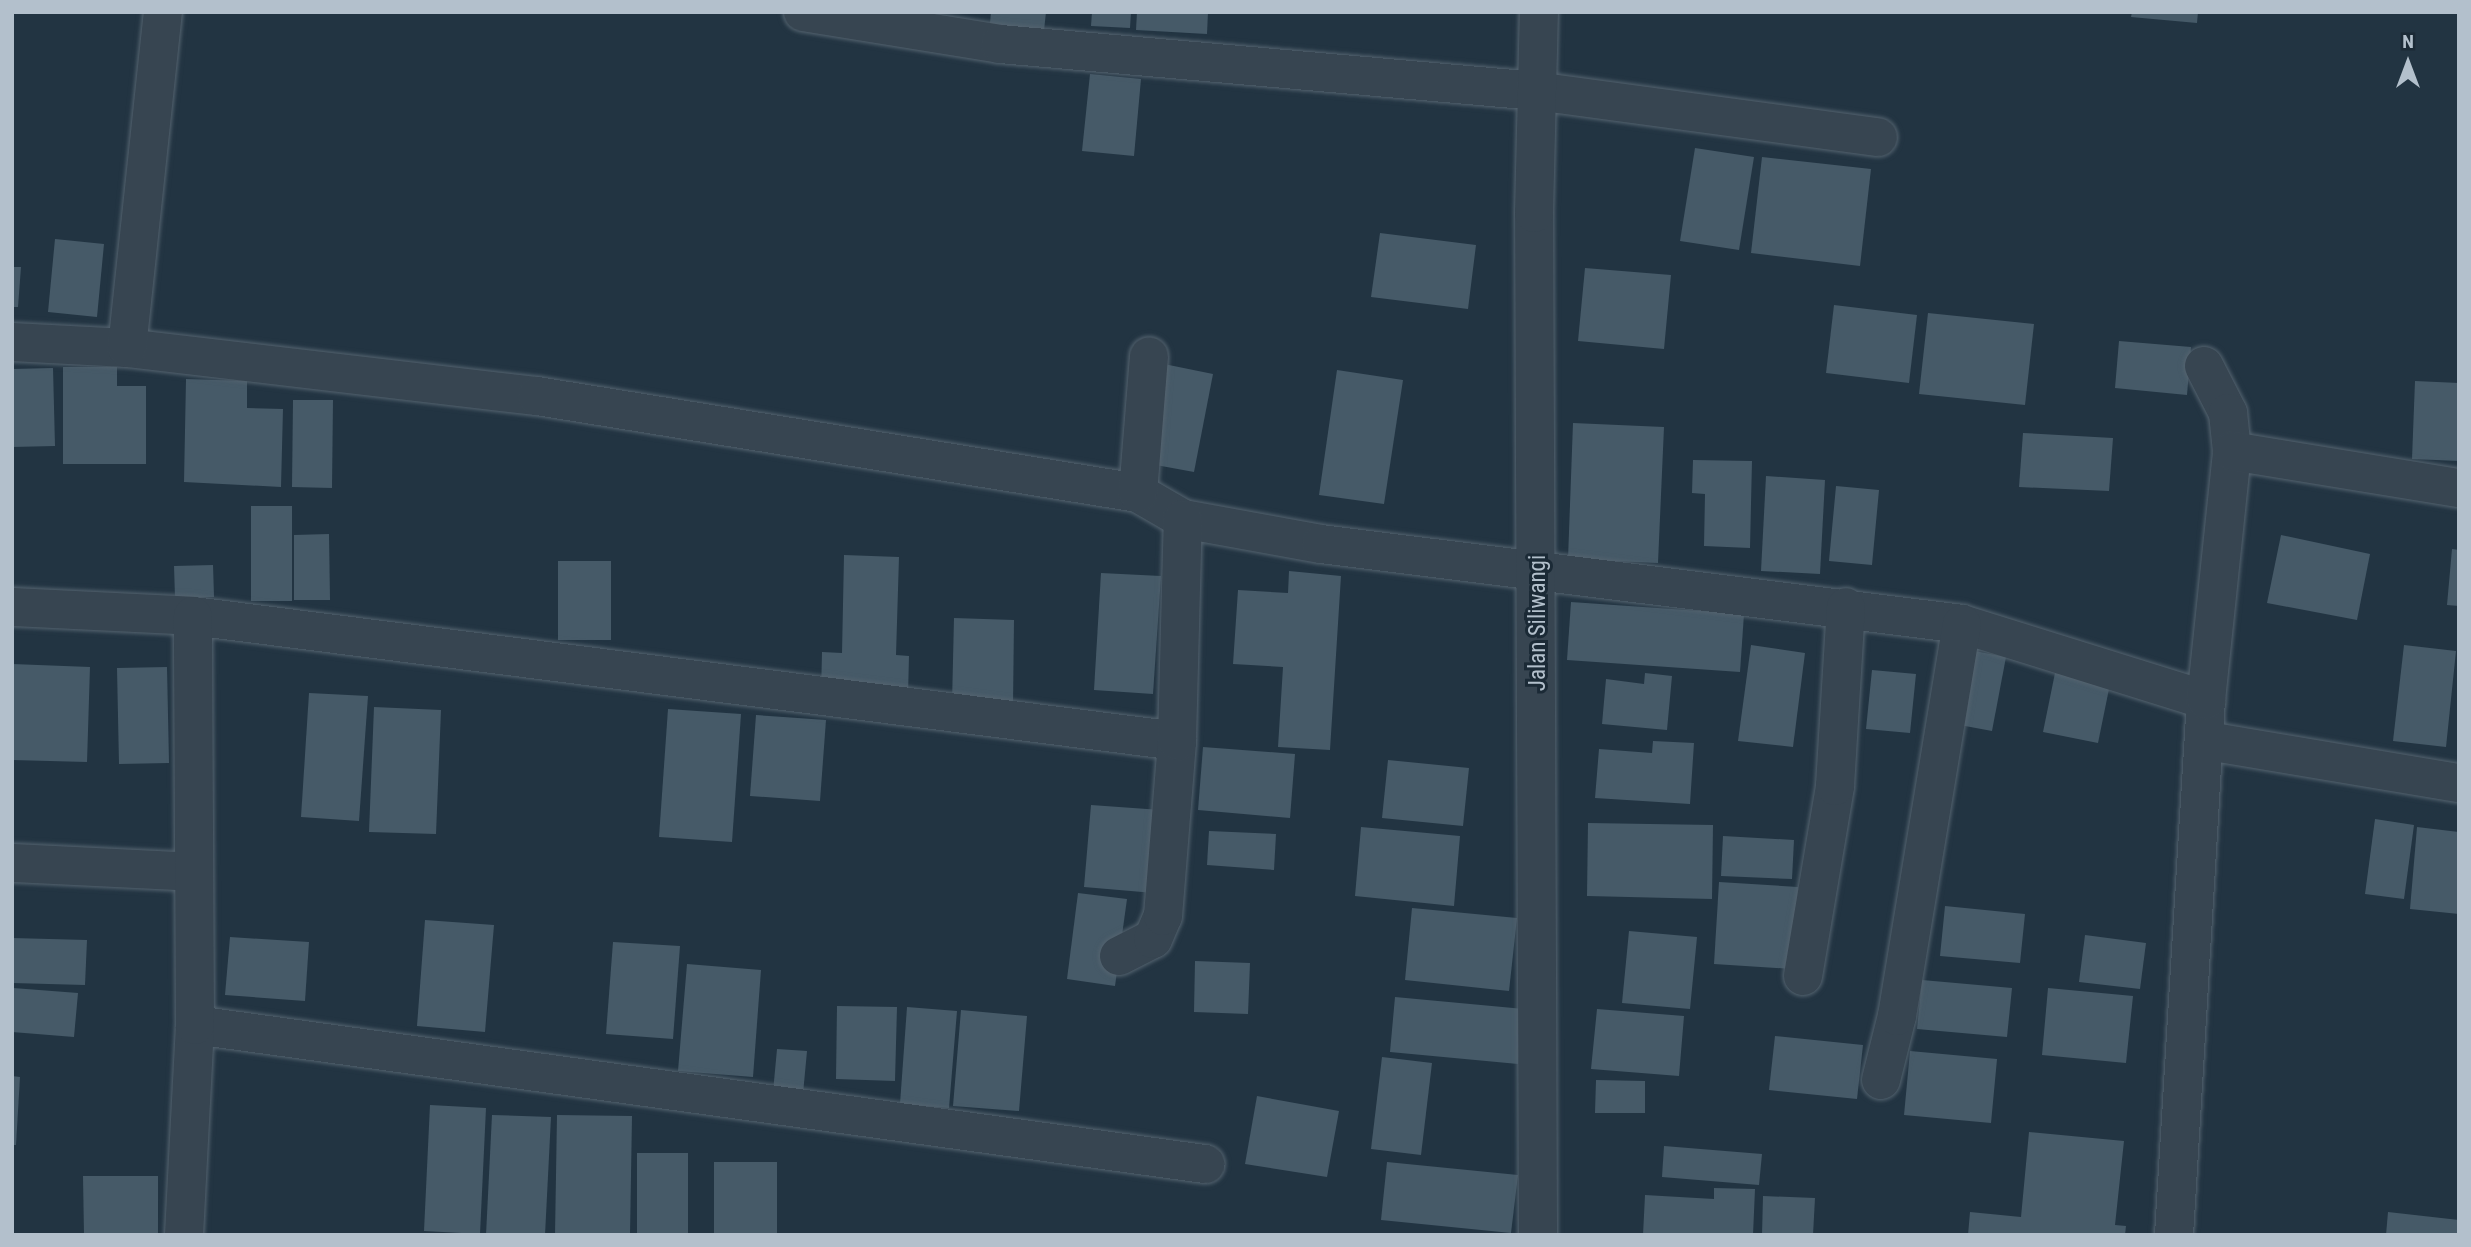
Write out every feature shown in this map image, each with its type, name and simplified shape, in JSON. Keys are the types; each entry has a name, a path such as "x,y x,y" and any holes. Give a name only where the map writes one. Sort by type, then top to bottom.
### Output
{"street":[{"path":"127,348 163,12"},
{"path":"803,12 1000,44 1536,91 1878,137"},
{"name":"Jalan Siliwangi","path":"1538,1235 1536,91 1539,12"},
{"path":"12,342 127,348 537,396 1138,493 1183,519 1321,544 1537,567 1962,624 2206,701"},
{"path":"1138,493 1149,356"},
{"path":"2174,1235 2207,741 2206,701 2232,451 2228,413 2204,366"},
{"path":"2232,451 2459,488"},
{"path":"1119,957 1153,939 1163,916 1177,741 1183,519"},
{"path":"12,607 193,616 1177,741"},
{"path":"1802,976 1835,786 1846,607"},
{"path":"184,1235 195,1025 193,616"},
{"path":"1881,1080 1898,1016 1962,624"},
{"path":"2207,741 2459,783"},
{"path":"12,863 194,872"},
{"path":"195,1025 1205,1164"}],"building":[{"path":"991,12 1046,12 1043,40 989,35"},
{"path":"1092,12 1131,12 1130,28 1091,26"},
{"path":"1137,12 1208,12 1207,34 1136,30"},
{"path":"2132,12 2198,12 2197,23 2131,17"},
{"path":"1090,74 1141,79 1134,156 1082,151"},
{"path":"1695,148 1754,157 1739,250 1680,241"},
{"path":"1762,157 1871,169 1860,266 1751,253"},
{"path":"1380,233 1476,245 1468,309 1371,297"},
{"path":"55,239 104,244 97,317 48,312"},
{"path":"12,267 21,267 18,307 12,307"},
{"path":"1585,268 1671,275 1664,349 1578,341"},
{"path":"1834,305 1917,315 1909,383 1826,373"},
{"path":"1928,313 2034,324 2025,405 1919,394"},
{"path":"2119,341 2191,347 2187,395 2115,388"},
{"path":"1164,364 1213,374 1194,472 1145,463"},
{"path":"63,367 117,367 117,386 146,386 146,464 63,464"},
{"path":"53,368 55,446 12,447 12,369"},
{"path":"1337,370 1403,380 1384,504 1319,495"},
{"path":"186,379 247,381 247,408 283,409 281,487 184,482"},
{"path":"2415,381 2459,383 2459,461 2412,459"},
{"path":"293,400 333,400 332,488 292,487"},
{"path":"1573,423 1664,427 1658,563 1568,559"},
{"path":"2023,433 2113,438 2109,491 2019,487"},
{"path":"1693,460 1752,461 1750,548 1704,546 1705,494 1692,493"},
{"path":"1766,476 1825,480 1820,574 1761,571"},
{"path":"1836,486 1879,490 1872,565 1829,561"},
{"path":"251,506 292,506 292,601 251,601"},
{"path":"329,534 330,600 294,600 294,535"},
{"path":"2281,535 2370,554 2357,620 2267,603"},
{"path":"2452,549 2459,550 2459,606 2447,605"},
{"path":"844,555 899,557 896,655 909,656 908,696 821,694 822,652 842,653"},
{"path":"558,561 611,561 611,640 558,640"},
{"path":"213,565 214,597 175,598 174,566"},
{"path":"1289,571 1341,576 1330,750 1278,747 1283,667 1233,664 1238,590 1288,593"},
{"path":"1101,573 1161,576 1153,694 1094,690"},
{"path":"1571,602 1744,614 1740,672 1567,660"},
{"path":"954,618 1014,620 1013,705 952,703"},
{"path":"1751,645 1805,653 1793,747 1738,741"},
{"path":"2404,645 2456,651 2446,747 2393,741"},
{"path":"1964,649 2006,657 1992,731 1949,723"},
{"path":"12,664 90,667 87,762 12,760"},
{"path":"167,667 169,763 119,764 117,668"},
{"path":"1872,670 1916,674 1910,733 1866,729"},
{"path":"1645,673 1672,676 1667,730 1602,724 1606,679 1644,684"},
{"path":"2055,673 2110,684 2098,743 2043,732"},
{"path":"309,693 368,696 359,821 301,817"},
{"path":"374,707 441,710 436,834 369,832"},
{"path":"668,709 741,714 732,842 659,837"},
{"path":"756,715 826,720 820,801 750,796"},
{"path":"1653,741 1694,743 1690,804 1595,798 1599,749 1652,753"},
{"path":"1203,747 1295,754 1290,818 1198,810"},
{"path":"1388,760 1469,768 1463,826 1382,818"},
{"path":"1091,805 1161,810 1154,893 1084,887"},
{"path":"2375,819 2414,825 2404,899 2365,894"},
{"path":"1588,823 1713,825 1712,899 1587,896"},
{"path":"1361,827 1460,836 1454,906 1355,896"},
{"path":"2417,827 2459,832 2459,914 2410,909"},
{"path":"1209,831 1276,834 1274,870 1207,865"},
{"path":"1723,836 1794,840 1792,879 1721,876"},
{"path":"1719,882 1798,887 1794,969 1714,964"},
{"path":"1078,893 1127,899 1115,986 1067,979"},
{"path":"1945,906 2025,914 2020,963 1940,956"},
{"path":"1412,908 1517,918 1509,991 1405,980"},
{"path":"425,920 494,925 485,1032 417,1026"},
{"path":"1629,931 1697,937 1690,1009 1622,1003"},
{"path":"2085,935 2146,943 2140,989 2079,982"},
{"path":"230,937 309,942 305,1001 225,995"},
{"path":"12,938 87,940 85,985 12,983"},
{"path":"613,942 680,946 673,1039 606,1034"},
{"path":"1195,961 1250,963 1248,1014 1194,1012"},
{"path":"687,964 761,970 753,1077 678,1071"},
{"path":"1922,980 2012,988 2007,1037 1917,1029"},
{"path":"13,988 78,993 74,1037 12,1032"},
{"path":"2048,988 2133,996 2126,1063 2042,1055"},
{"path":"1395,997 1524,1009 1518,1064 1390,1052"},
{"path":"837,1006 897,1007 895,1081 836,1079"},
{"path":"907,1007 957,1011 949,1108 900,1104"},
{"path":"1597,1009 1684,1016 1679,1076 1591,1069"},
{"path":"961,1010 1027,1016 1019,1111 953,1106"},
{"path":"1775,1036 1863,1045 1857,1099 1769,1090"},
{"path":"777,1049 807,1051 803,1094 773,1092"},
{"path":"1910,1051 1997,1059 1991,1123 1904,1115"},
{"path":"1382,1057 1432,1063 1421,1155 1371,1149"},
{"path":"12,1076 20,1077 16,1145 12,1145"},
{"path":"1596,1080 1645,1081 1645,1113 1595,1113"},
{"path":"1257,1096 1339,1111 1327,1177 1245,1164"},
{"path":"430,1105 486,1108 480,1234 424,1231"},
{"path":"492,1115 551,1117 545,1235 486,1235"},
{"path":"557,1115 632,1116 630,1235 555,1235"},
{"path":"2029,1132 2124,1141 2115,1225 2126,1226 2125,1235 1968,1235 1970,1212 2021,1217"},
{"path":"1664,1146 1762,1154 1759,1185 1662,1177"},
{"path":"637,1153 688,1153 688,1235 637,1235"},
{"path":"714,1162 777,1162 777,1235 714,1235"},
{"path":"1387,1162 1518,1175 1511,1233 1381,1220"},
{"path":"83,1176 158,1176 158,1235 84,1235"},
{"path":"1714,1188 1755,1189 1753,1235 1643,1235 1645,1195 1714,1199"},
{"path":"1763,1196 1815,1198 1813,1235 1762,1235"},
{"path":"2388,1212 2459,1220 2459,1235 2386,1235"}]}
